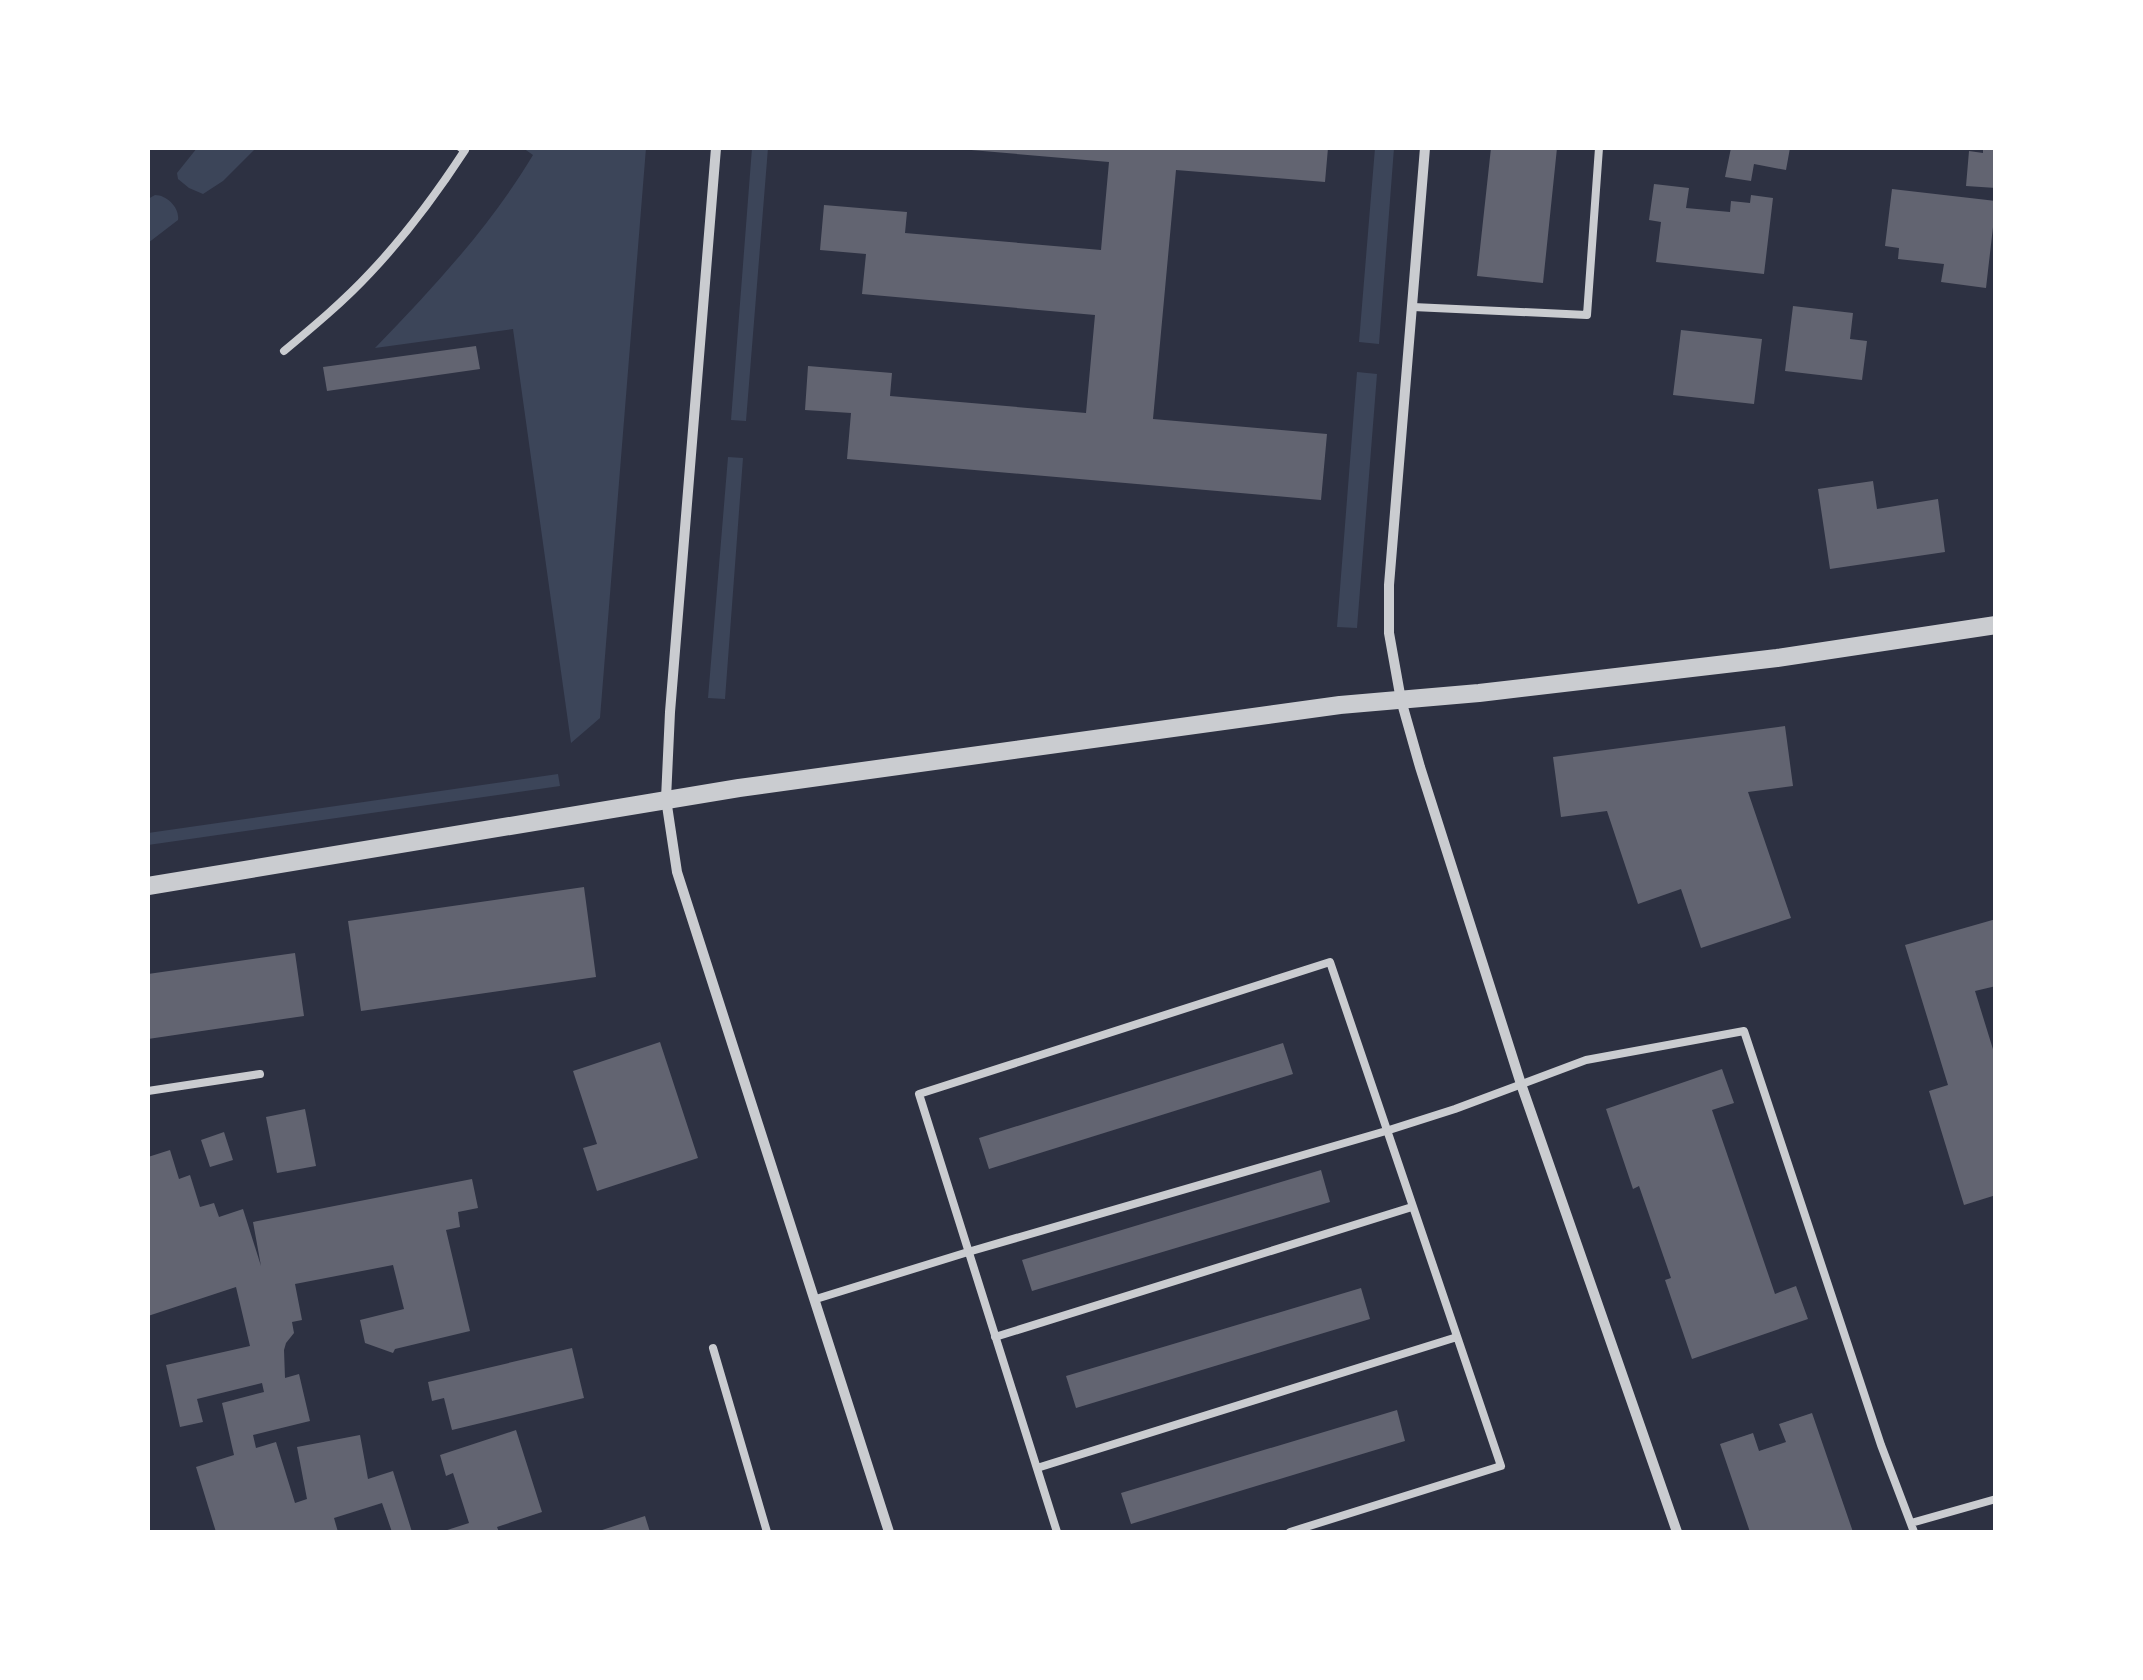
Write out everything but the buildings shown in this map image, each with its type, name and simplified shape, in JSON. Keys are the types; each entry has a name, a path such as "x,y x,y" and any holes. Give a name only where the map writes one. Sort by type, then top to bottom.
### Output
{"street":[{"path":"716,148 666,799 677,872 890,1532"},
{"path":"1425,148 1388,585 1389,633 1401,700 1521,1084 1678,1532"},
{"path":"148,886 666,799 1340,704 1777,658 1996,625"}],"lane":[{"path":"284,351 328,314 408,230 465,150 461,148"},
{"path":"1412,307 1587,315 1599,148"},
{"path":"1057,1532 918,1094 1330,962 1502,1466 1290,1532"},
{"path":"816,1299 1386,1131 1586,1060 1744,1031 1912,1528 1996,1499"},
{"path":"148,1091 260,1074"},
{"path":"995,1336 1412,1207"},
{"path":"1036,1468 1457,1337"},
{"path":"712,1348 767,1532"}],"shaded area":[{"path":"197,148 256,148 223,181 203,194 189,188 177,173"},
{"path":"523,148 646,148 600,718 571,743 513,329 375,348 439,280 498,207 533,155"},
{"path":"752,148 768,148 746,421 731,420"},
{"path":"1375,148 1394,148 1379,344 1359,342"},
{"path":"155,195 172,203 178,220 148,243 148,199"},
{"path":"1357,372 1377,374 1357,628 1337,627"},
{"path":"728,457 743,458 725,699 708,698"},
{"path":"558,774 560,786 148,845 148,833"}]}
